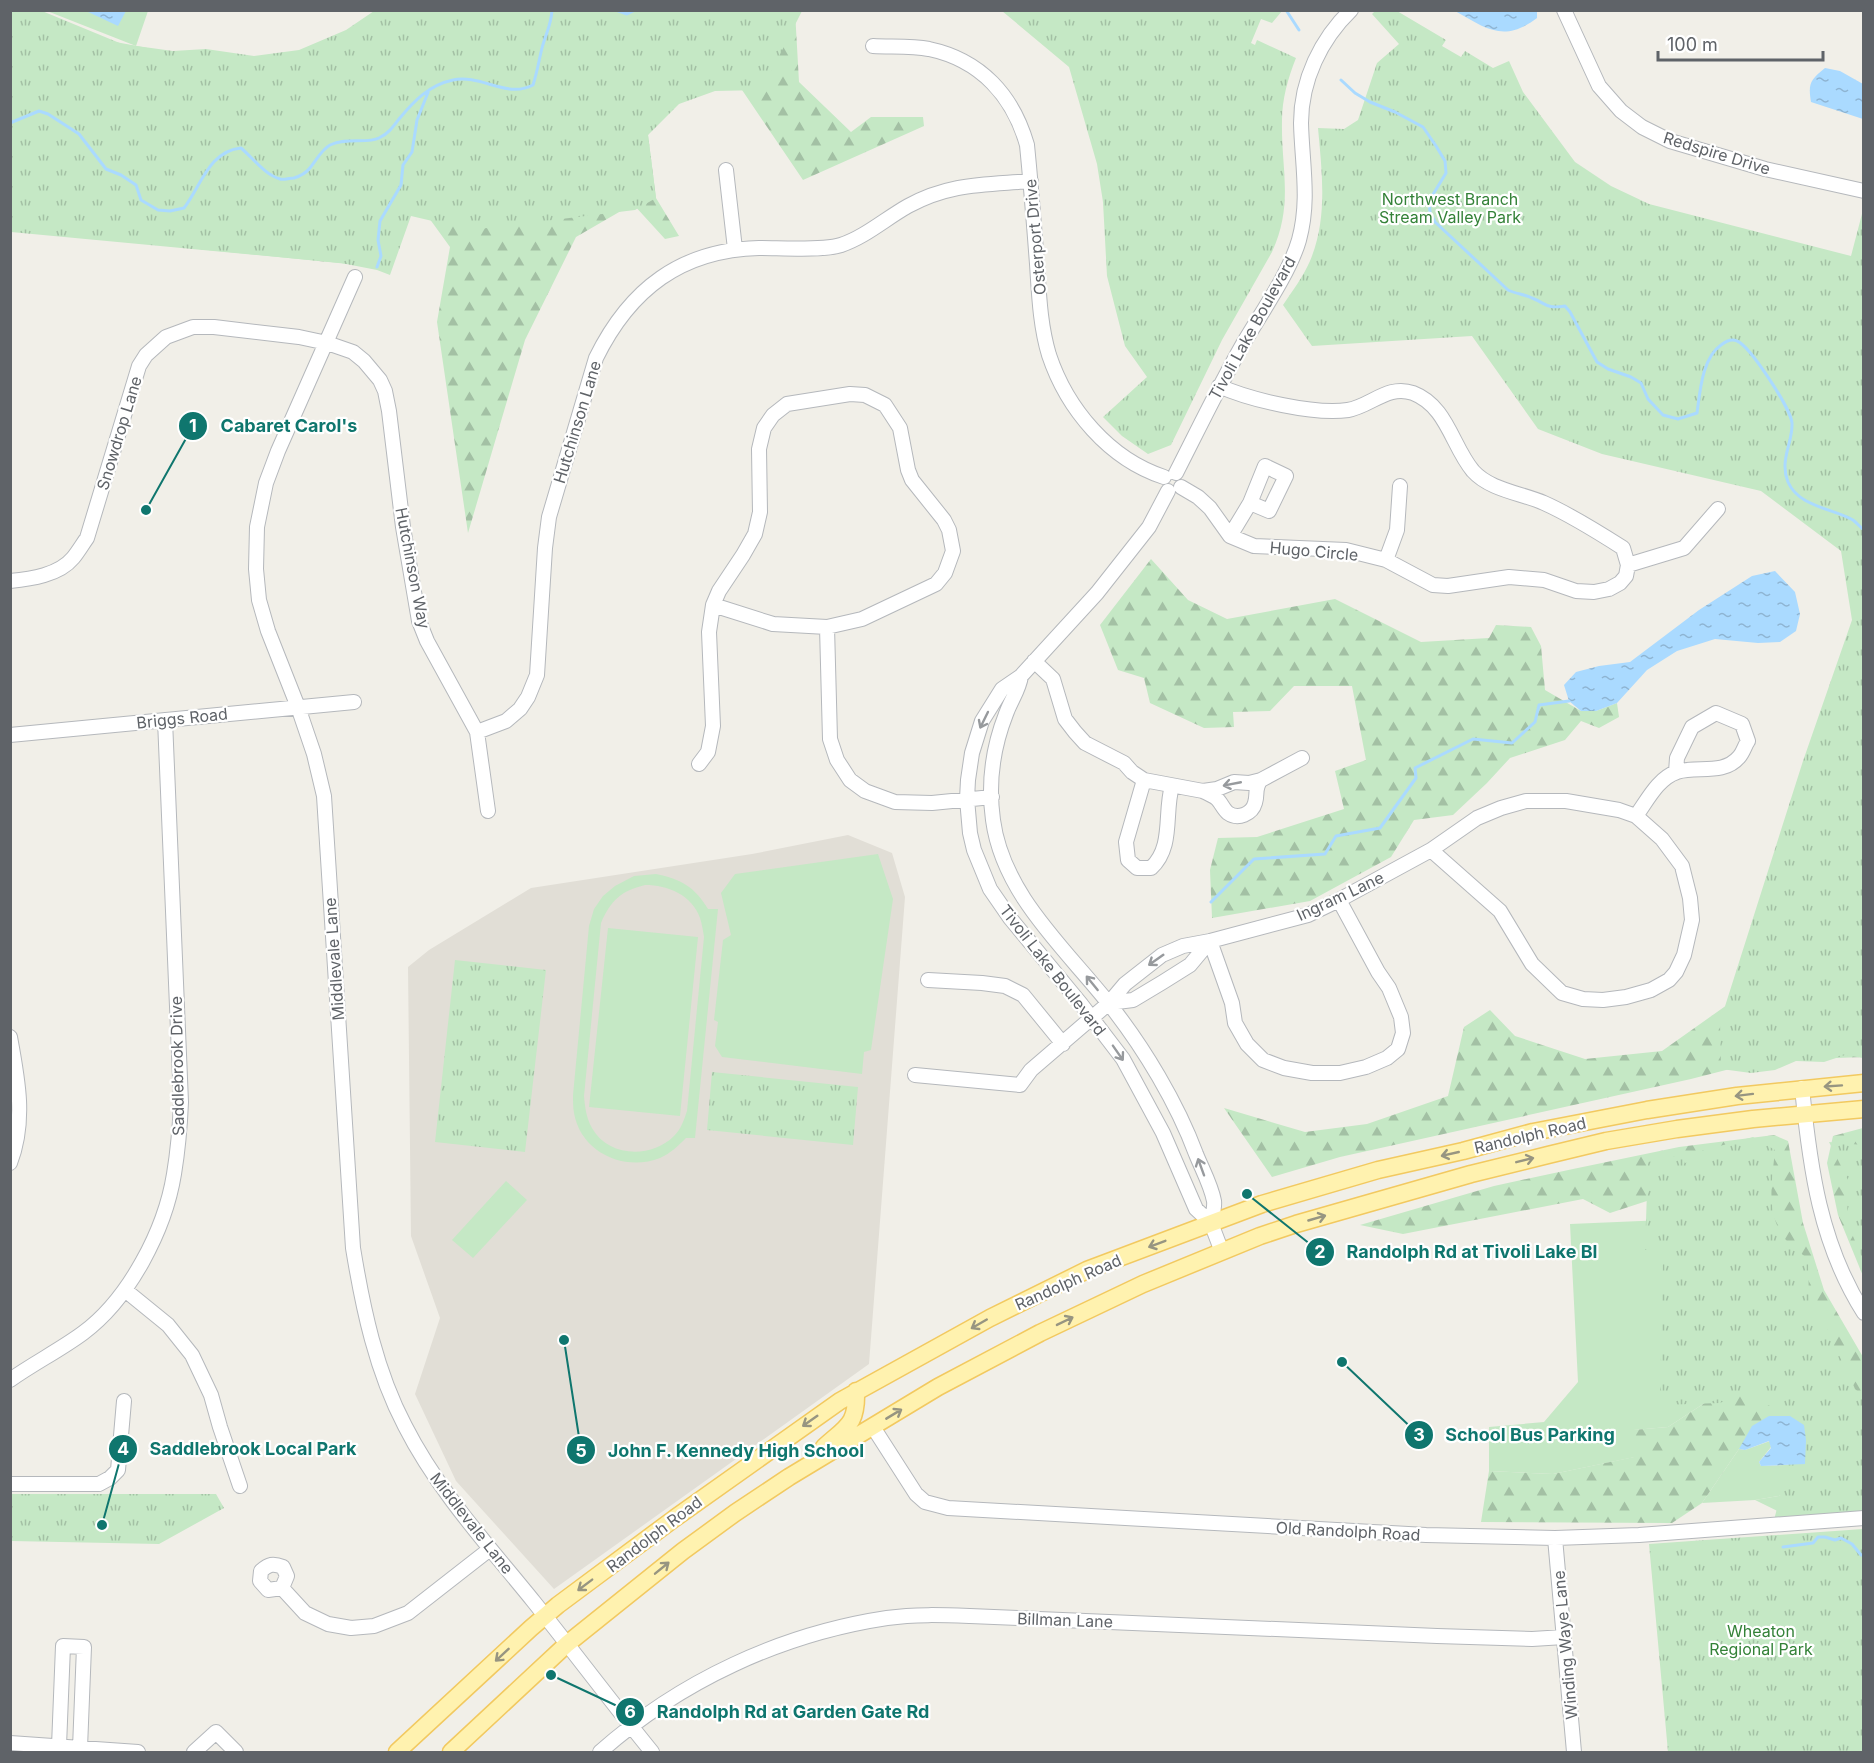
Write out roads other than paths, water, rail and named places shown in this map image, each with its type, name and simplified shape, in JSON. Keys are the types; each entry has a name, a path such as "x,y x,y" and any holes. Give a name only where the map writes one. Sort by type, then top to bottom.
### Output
{"main road":[{"name":"Randolph Road","path":"398,1752 545,1616 763,1454 856,1391 937,1349 990,1318 1087,1270 1262,1204 1378,1170 1533,1132 1647,1110 1737,1096 1863,1083"},
{"name":"Randolph Road","path":"451,1752 567,1644 683,1551 735,1513 789,1477 938,1387 1143,1284 1260,1236 1296,1224 1471,1174 1606,1141 1697,1126 1863,1109"},
{"path":"873,1427 867,1416 866,1407 872,1395 937,1349"},
{"path":"789,1477 851,1422 857,1410 856,1391"}],"street":[{"name":"Tivoli Lake Boulevard","path":"1212,1223 1196,1209 1163,1133 1123,1059 1010,918 990,889 974,850 970,833 968,780 972,753 982,721 1002,689 1021,676 1034,662 1096,593 1149,527 1219,386 1284,274 1298,241 1306,199 1301,120 1306,81 1322,46 1338,23 1352,10"},
{"name":"Redspire Drive","path":"1564,10 1599,86 1621,111 1642,127 1670,141 1766,169 1863,191"},
{"name":"Osterport Drive","path":"873,46 928,49 951,56 984,74 1004,94 1021,124 1027,145 1042,324 1049,355 1057,375 1074,405 1098,436 1120,455 1172,482"},
{"path":"726,170 735,249"},
{"name":"Hutchinson Lane","path":"477,732 506,721 520,708 528,697 537,675 549,517 596,358 608,333 634,300 654,282 705,256 735,249 835,247 852,241 908,206 942,190 963,186 1031,181"},
{"name":"Middlevale Lane","path":"355,277 266,483 257,526 256,568 259,600 268,631 314,754 324,796 353,1248 361,1300 391,1395 405,1426 437,1481 652,1752"},
{"name":"Snowdrop Lane","path":"10,581 31,579 62,567 72,560 87,538 139,366 146,355 166,337 193,327 214,327 299,337 327,343"},
{"name":"Hutchinson Way","path":"327,343 352,352 364,361 380,380 385,391 403,527 419,621 427,641 477,732 488,811"},
{"path":"1219,386 1257,400 1326,411 1350,410 1392,391 1412,393 1436,408 1473,471 1496,486 1544,503 1591,528 1623,548 1628,565 1684,548 1718,508"},
{"path":"699,764 708,752 713,726 710,632 713,605 719,591 755,534 760,512 759,449 764,428 773,415 787,404 850,394 865,395 885,405 900,429 912,480 945,520 950,530 953,551 945,573 936,584 862,619 827,627 773,624 713,605"},
{"path":"1172,482 1198,497 1210,508 1230,536 1250,503"},
{"path":"1386,560 1397,530 1400,486"},
{"name":"Hugo Circle","path":"1230,536 1254,546 1346,550 1386,560 1433,585 1448,586 1509,577 1544,580 1576,591 1594,592 1609,589 1620,583 1626,576 1628,565"},
{"path":"827,627 830,739 837,760 850,780 865,791 895,802 932,803 992,797"},
{"path":"1034,662 1053,679 1065,718 1085,743 1125,763 1132,772 1144,780 1203,791 1217,789 1234,782 1249,783 1261,780 1302,758"},
{"name":"Tivoli Lake Boulevard","path":"1021,676 1019,687 1006,712 995,745 991,780 993,820 1000,852 1014,883 1030,907 1142,1047 1189,1134 1214,1202 1212,1223 1222,1252"},
{"name":"Briggs Road","path":"10,735 354,702"},
{"path":"1431,850 1500,911 1532,964 1562,993 1583,999 1603,1000 1651,990 1669,980 1676,972 1684,955 1692,920 1690,898 1682,866 1662,839 1636,816 1653,791 1668,776 1676,772 1721,768 1739,758 1748,741 1742,724 1716,713 1692,727 1677,758 1676,772"},
{"name":"Saddlebrook Drive","path":"10,1380 84,1332 125,1290 148,1252 165,1208 174,1176 180,1133 181,1102 165,720"},
{"path":"1144,780 1126,842 1128,860 1137,868 1151,868 1159,861 1166,839 1172,786"},
{"path":"1203,791 1215,797 1227,812 1239,816 1252,810 1255,803 1256,786 1261,780"},
{"name":"Ingram Lane","path":"915,1075 1020,1085 1031,1070 1109,1003 1125,984 1162,955 1183,946 1308,915 1431,850 1477,818 1501,808 1526,801 1566,801 1619,810 1636,816"},
{"path":"1210,941 1232,1003 1235,1023 1247,1044 1263,1060 1284,1068 1312,1073 1340,1073 1366,1067 1387,1058 1398,1049 1403,1034 1401,1017 1389,988 1339,900"},
{"name":"Ingram Lane","path":"1109,1003 1133,1000 1163,982 1190,965 1210,941"},
{"path":"928,980 1005,986 1023,995 1063,1044"},
{"path":"10,1037 16,1071 20,1123 17,1144 10,1163"},
{"path":"1802,1088 1812,1174 1822,1221 1841,1271 1863,1312"},
{"path":"125,1290 168,1325 192,1356 211,1395 240,1486"},
{"path":"10,1484 99,1484 110,1478 118,1470 124,1401"},
{"name":"Old Randolph Road","path":"873,1427 916,1494 925,1502 948,1508 1426,1535 1556,1538 1639,1535 1863,1518"},
{"name":"Winding Waye Lane","path":"1556,1538 1574,1752"},
{"path":"282,1588 305,1613 328,1624 351,1628 374,1626 408,1613 490,1549"},
{"name":"Billman Lane","path":"600,1752 679,1692 746,1658 814,1634 887,1618 926,1615 970,1616 1437,1636 1532,1639 1563,1636"},
{"path":"59,1746 63,1646 84,1647 81,1748"},
{"path":"194,1752 216,1732 236,1752"},
{"path":"10,1743 138,1752"}],"water":[{"path":"126,10 118,26 86,11"},
{"path":"1455,11 1537,11 1537,18 1525,26 1505,32 1486,28"},
{"path":"1825,68 1840,71 1863,84 1863,119 1811,102 1811,83"},
{"path":"1775,571 1795,592 1800,614 1796,631 1780,642 1758,643 1715,639 1677,651 1647,670 1617,703 1596,711 1581,711 1569,701 1564,685 1576,672 1630,662 1699,610 1752,576"},
{"path":"1769,1416 1790,1416 1804,1425 1805,1464 1761,1466 1759,1462 1771,1448 1769,1441 1745,1450 1739,1449 1752,1426"}],"waterway":[{"path":"10,123 39,111 48,114 79,134 106,169 136,185 141,200 158,210 170,211 184,208 213,163 230,151 241,148 264,170 275,177 294,178 307,171 330,145 343,141 374,140 382,136 416,100 444,82 474,80 513,89 523,89 533,85 552,10"},
{"path":"616,10 627,14 635,10"},
{"path":"1286,10 1299,30"},
{"path":"1341,80 1355,93 1370,102 1423,127 1436,146 1445,161 1446,173 1429,201 1430,212 1435,222 1508,290 1550,306 1565,306 1597,362 1641,383 1648,399 1663,415 1678,419 1697,413 1703,376 1710,358 1725,342 1735,340 1743,345 1769,379 1790,416 1792,430 1785,466 1788,482 1793,490 1808,502 1853,520 1864,530"},
{"path":"377,267 381,256 378,240 380,221 401,185 403,165 412,152 417,120 429,90"},
{"path":"1211,902 1254,859 1325,854 1336,836 1380,828 1416,778 1415,768 1473,739 1512,743 1535,722 1539,705 1569,701"},
{"path":"1783,1547 1813,1543 1818,1537 1835,1540 1841,1538 1864,1555"}],"place":[{"name":"Cabaret Carol's","path":"146,510"},
{"name":"Randolph Rd at Tivoli Lake Bl","path":"1247,1194"},
{"name":"John F. Kennedy High School","path":"564,1340"},
{"name":"School Bus Parking","path":"1342,1362"},
{"name":"Saddlebrook Local Park","path":"102,1525"},
{"name":"Randolph Rd at Garden Gate Rd","path":"551,1675"}],"park label":[{"name":"Northwest Branch Stream Valley Park","path":"1450,208"},
{"name":"Wheaton Regional Park","path":"1761,1640"}]}
